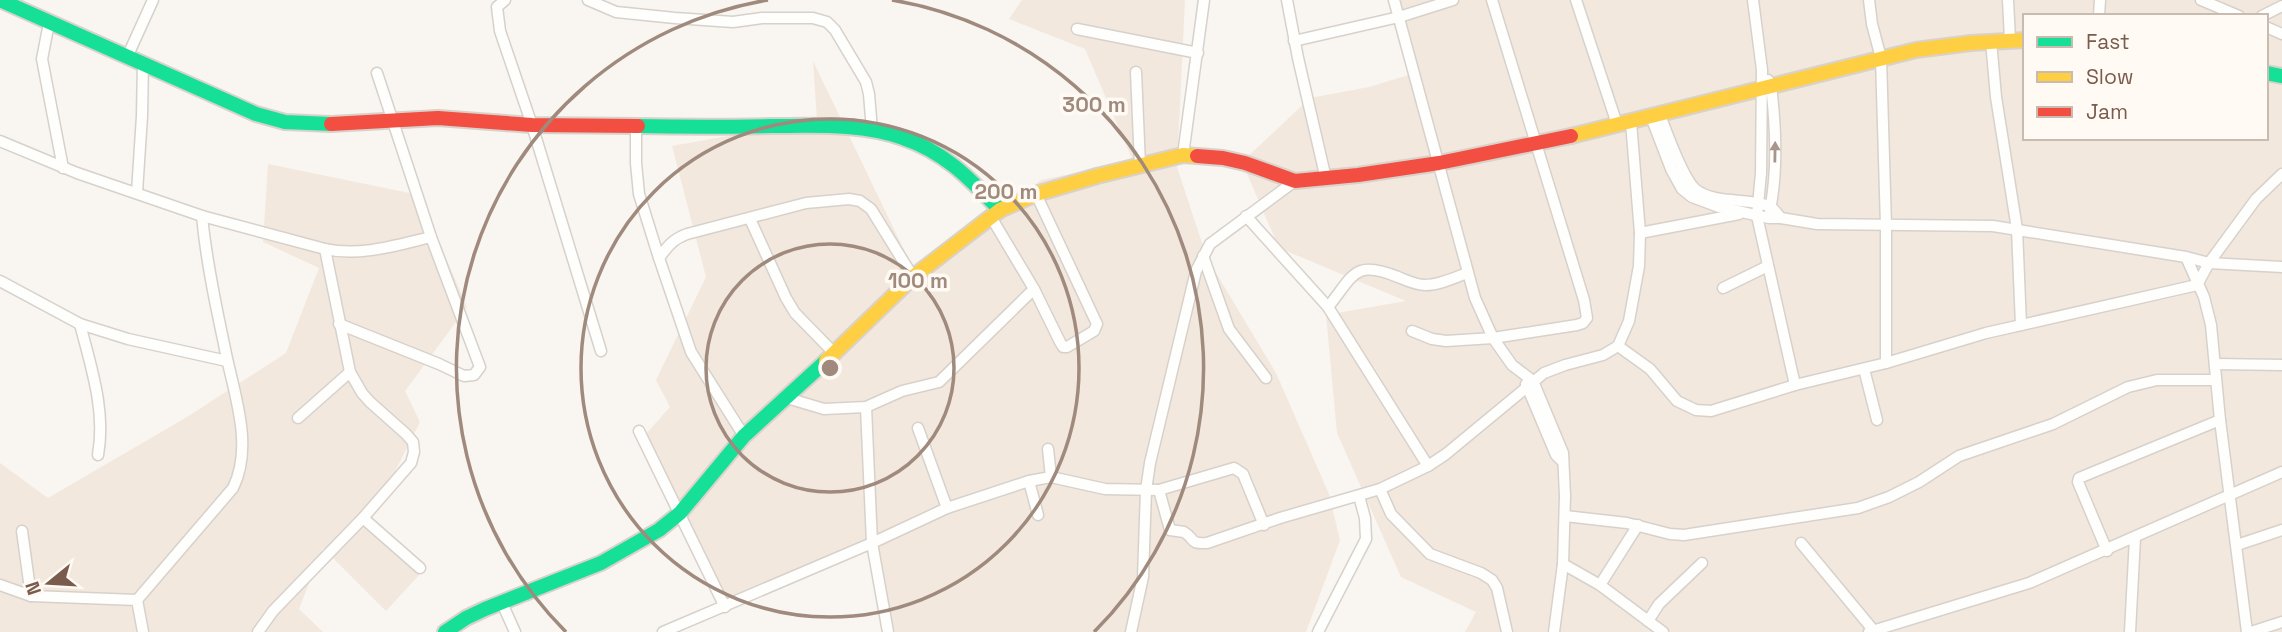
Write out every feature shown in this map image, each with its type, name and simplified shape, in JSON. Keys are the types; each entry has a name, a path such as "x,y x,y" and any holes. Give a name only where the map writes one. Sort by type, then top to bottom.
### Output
{"street":[{"path":"0,0 244,109 285,122 322,125 438,118 532,125 813,126 872,130 904,138 960,169 995,214 1063,347 1067,347 1097,328 1097,324 1036,194"},
{"path":"128,55 153,0"},
{"path":"505,0 497,7 498,21 601,351"},
{"path":"588,0 615,12 675,18 733,22 762,18 813,19 827,22 835,30 866,82 872,130"},
{"path":"1183,155 1204,0"},
{"path":"1287,0 1326,179"},
{"path":"1394,0 1468,273 1483,318 1493,338 1527,381 1559,439 1563,453 1563,564 1554,632"},
{"path":"1294,41 1398,17 1453,0"},
{"path":"1412,331 1437,340 1493,338 1577,325 1587,318 1584,300 1492,0"},
{"path":"1159,490 1170,530 1184,532 1197,543 1207,543 1359,496 1428,466 1484,424 1527,381 1553,369 1603,355 1618,346 1626,331 1637,283 1640,233 1624,123 1576,0"},
{"path":"1753,0 1775,141 1771,207 1769,218 1760,230"},
{"path":"1869,0 1881,58 1886,226 1885,363"},
{"path":"444,632 466,618 572,576 628,550 659,530 680,513 744,436 913,277 995,214 1036,194 1183,155 1223,158 1245,163 1295,181 1439,163 1537,144 1881,58 1943,46 2017,40 2008,0"},
{"path":"2200,0 2234,14"},
{"path":"2266,14 2282,6"},
{"path":"49,23 41,59 63,168"},
{"path":"1077,29 1198,53"},
{"path":"1992,41 1996,97 2017,229 2021,325"},
{"path":"137,192 143,62"},
{"path":"1136,72 1140,165"},
{"path":"339,324 439,363 464,376 478,371 480,362 431,237 377,73"},
{"path":"1766,88 1757,216 1795,385"},
{"path":"1655,116 1694,188 1719,197 1771,207 1781,218"},
{"path":"1655,116 1671,169 1682,188 1698,200 1744,213 1817,224 1975,224 2186,257 2209,263 2282,267"},
{"path":"636,125 639,194 691,352 744,436"},
{"path":"0,141 63,168 202,216 325,249 366,250 431,237"},
{"path":"1618,346 1650,369 1677,401 1696,410 1720,410 1795,385 1864,369 1973,336 2197,285 2209,263 2256,200 2281,176"},
{"path":"1131,632 1143,577 1146,490 1150,463 1196,271 1210,244 1295,181"},
{"path":"659,258 677,238 806,203 849,199 860,201 871,209 913,277"},
{"path":"1640,233 1744,213"},
{"path":"137,600 233,488 239,475 242,449 240,420 202,216"},
{"path":"1246,216 1328,307 1428,466"},
{"path":"750,219 795,313 834,354"},
{"path":"258,632 273,611 363,518 411,463 414,452 413,442 406,433 362,393 350,372 325,249"},
{"path":"1203,256 1228,329 1266,378"},
{"path":"2186,257 2209,312 2220,420 2249,632 2282,622"},
{"path":"1723,288 1768,266"},
{"path":"1328,307 1355,274 1362,270 1380,270 1424,285 1468,273"},
{"path":"0,281 80,324 128,339 227,361"},
{"path":"787,398 824,409 866,407 902,391 940,382 1034,289"},
{"path":"80,324 101,416 98,455"},
{"path":"2215,364 2282,365"},
{"path":"1864,369 1877,420"},
{"path":"298,418 350,372"},
{"path":"1564,516 1638,525 1684,535 1858,508 1919,482 1959,456 2053,424 2128,387 2157,380 2216,380"},
{"path":"866,407 872,543 888,632"},
{"path":"2107,551 2077,482 2079,478 2220,420"},
{"path":"918,428 947,508"},
{"path":"639,431 725,607"},
{"path":"1048,449 1051,477"},
{"path":"663,632 947,508 1030,481 1051,477 1105,489 1159,490 1234,468 1243,474 1264,524"},
{"path":"1801,543 1871,631 2017,588 2107,551 2282,472"},
{"path":"1030,481 1038,515"},
{"path":"1380,489 1391,514 1430,554 1481,573 1492,580 1497,587 1507,632"},
{"path":"1318,632 1366,539 1365,518 1359,496"},
{"path":"363,518 420,568"},
{"path":"1600,585 1638,525"},
{"path":"2237,545 2282,530"},
{"path":"22,531 31,596"},
{"path":"2130,632 2135,538"},
{"path":"1648,621 1663,601 1702,563"},
{"path":"1563,564 1600,585 1663,632"},
{"path":"0,585 31,596 137,600"},
{"path":"137,600 143,632"},
{"path":"502,603 515,632"}],"shaded area":[{"path":"1022,0 1185,0 1177,167 1207,258 1276,373 1329,494 1340,540 1306,632 895,632 872,549 721,611 645,435 670,407 656,380 706,277 672,146 817,120 813,61 918,279 1041,180 1133,161 1085,49 1009,19"},
{"path":"1396,0 2282,0 2282,632 1465,632 1476,612 1401,577 1337,433 1326,315 1406,301 1279,248 1242,162 1310,98 1369,87 1415,73"},
{"path":"268,164 419,195 467,307 405,391 420,422 371,519 419,575 386,611 323,548 299,609 323,632 0,632 0,463 48,498 187,417 286,353 319,268 263,242"}],"traffic: fast":[{"path":"0,0 256,114 285,122 331,124"},
{"path":"2268,73 2282,76"},
{"path":"638,126 821,126 887,133 918,144 944,159 967,177 1000,210"},
{"path":"445,632 485,609 601,563 659,530 680,513 744,436 826,361"}],"traffic: slow":[{"path":"1571,136 1916,50 2023,40"},
{"path":"826,361 913,277 1000,210 1036,194 1097,176 1183,155 1197,156"}],"traffic: jam":[{"path":"331,124 438,118 532,125 638,126"},
{"path":"1197,156 1245,163 1295,181 1439,163 1571,136"}]}
